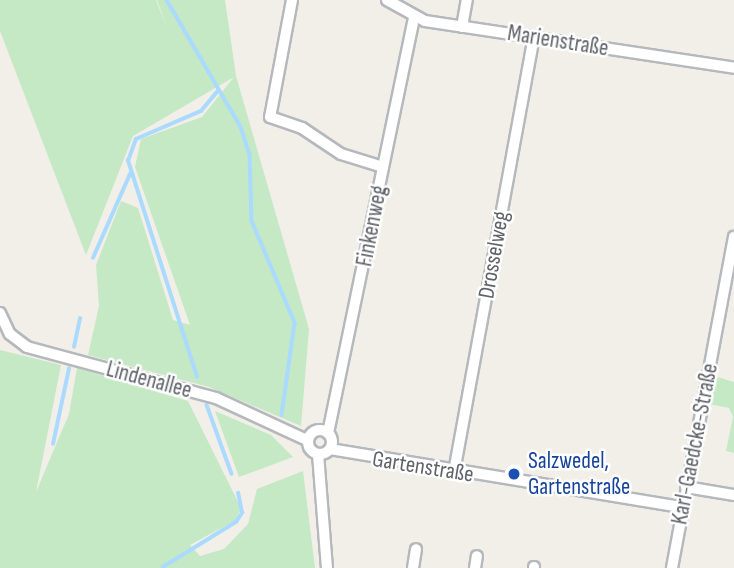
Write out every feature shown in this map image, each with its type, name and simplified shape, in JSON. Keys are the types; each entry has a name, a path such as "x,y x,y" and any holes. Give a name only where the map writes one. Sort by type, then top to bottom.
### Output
{"street":[{"path":"292,0 270,117 302,128 341,155 383,167"},
{"name":"Marienstraße","path":"387,0 414,18 734,68"},
{"path":"463,27 467,0"},
{"name":"Finkenweg","path":"330,449 328,433 414,18"},
{"name":"Drosselweg","path":"454,472 534,37"},
{"name":"Karl-Gaedcke-Straße","path":"672,568 734,237"},
{"name":"Lindenallee","path":"0,313 10,334 27,347 216,398 307,440"},
{"path":"327,568 318,454 307,440 316,430 328,433"},
{"path":"318,454 330,449"},
{"name":"Gartenstraße","path":"330,449 454,472 682,507"},
{"path":"686,486 734,495"},
{"path":"413,568 416,549"},
{"path":"475,568 477,556"}],"green space":[{"path":"0,0 156,0 168,31 157,0 225,0 236,76 309,329 301,426 209,387 88,355 99,306 96,265 121,201 138,208 173,320 190,325 135,167 141,139 202,117 234,77 133,136 86,255 0,31"},
{"path":"0,350 61,365 36,492 69,414 77,368 188,401 241,508 236,520 190,545 200,556 224,549 248,524 257,489 303,471 315,568 0,568"},
{"path":"714,376 734,382 734,453 726,451 733,417 729,408 709,404"},
{"path":"215,411 271,435 293,457 239,477"}],"waterway":[{"path":"167,0 241,127 250,154 252,221 295,323 282,415"},
{"path":"197,377 128,161 136,139 201,111 218,91"},
{"path":"93,258 130,174"},
{"path":"74,347 80,319"},
{"path":"53,444 69,369"},
{"path":"207,405 232,474"},
{"path":"163,567 236,522 242,513 238,493"}],"place":[{"name":"Salzwedel, Gartenstraße","path":"514,474"}]}
